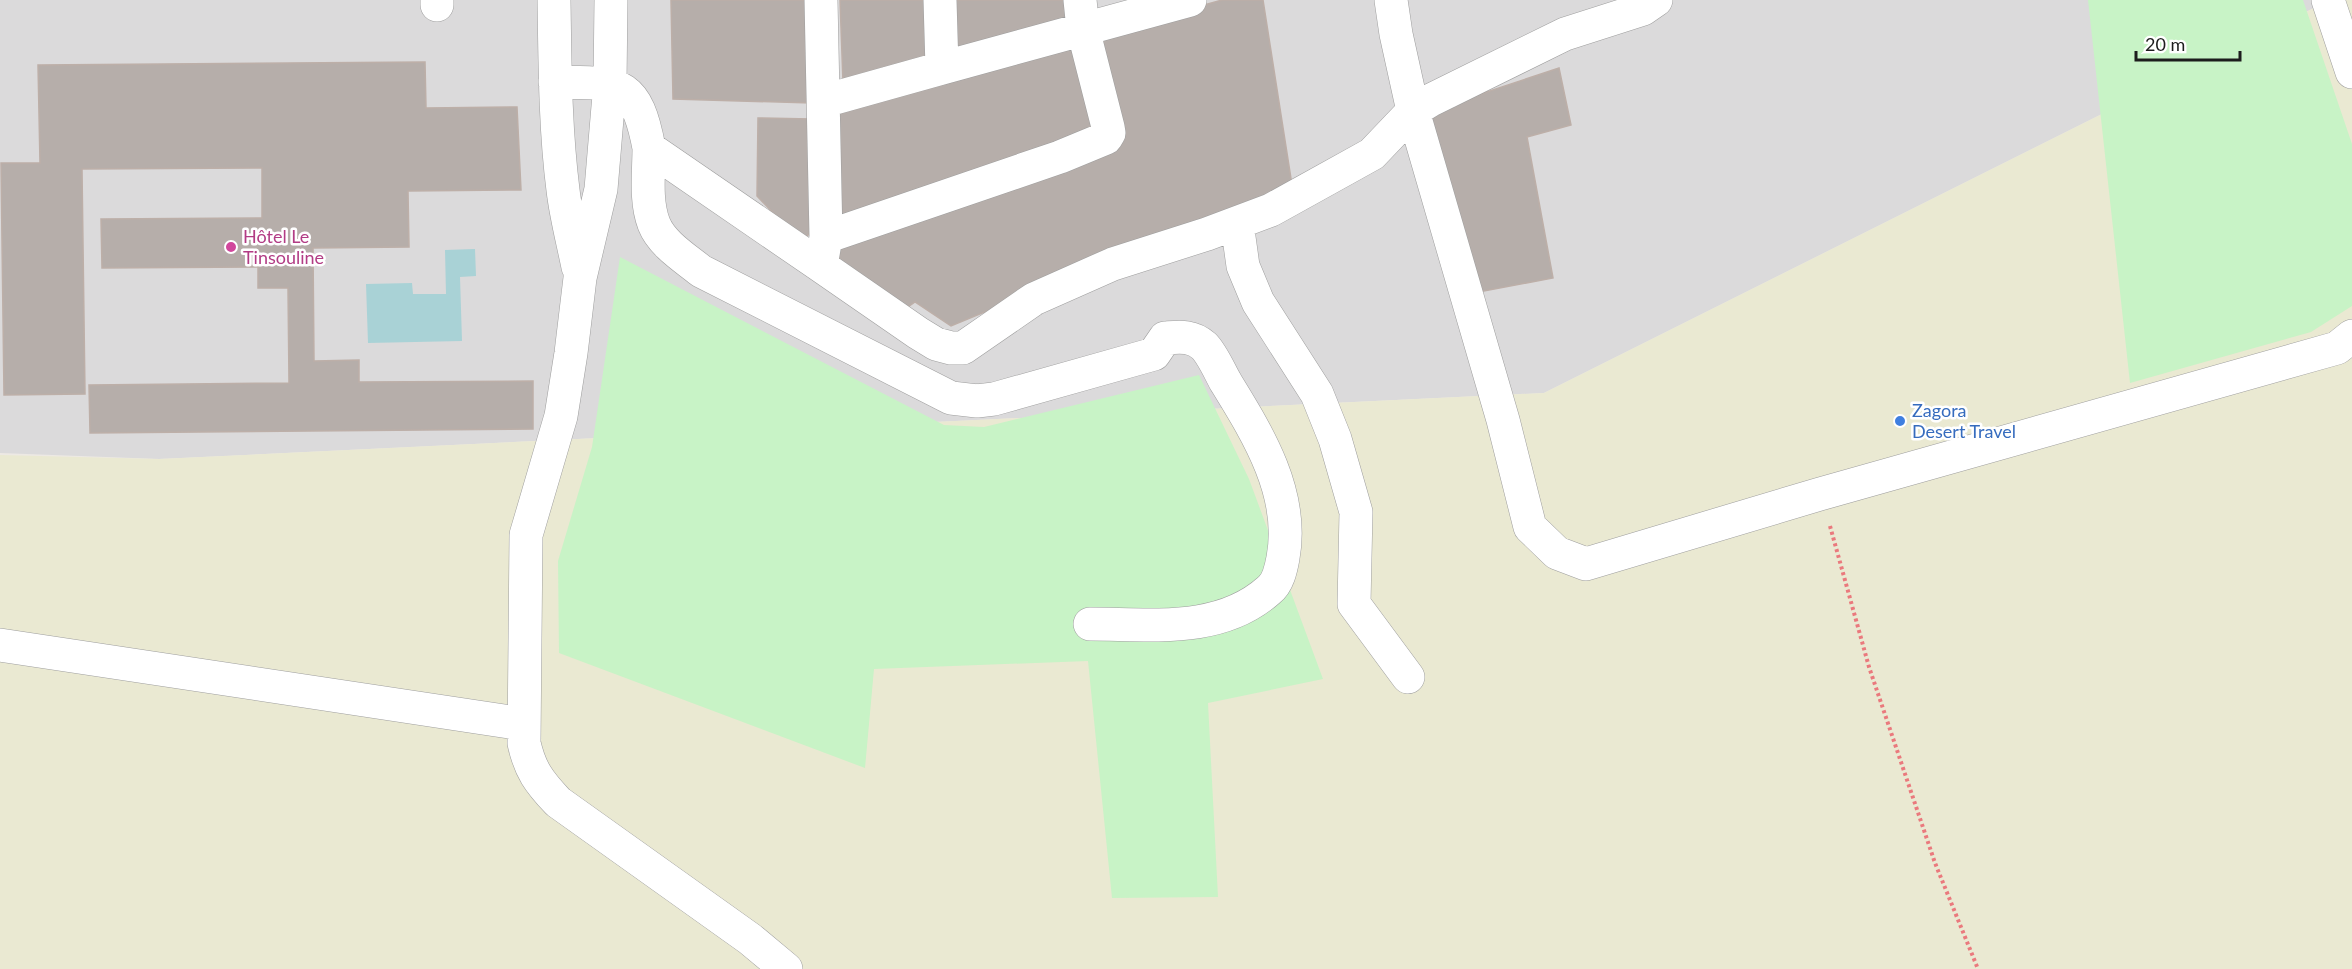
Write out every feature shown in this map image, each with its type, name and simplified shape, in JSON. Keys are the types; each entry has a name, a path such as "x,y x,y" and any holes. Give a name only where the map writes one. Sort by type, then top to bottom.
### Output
{"street":[{"path":"554,0 555,82 563,192 580,278"},
{"path":"610,0 610,83 601,189 580,278 561,416 526,535 524,743 529,764 539,782 558,802 750,939 786,969"},
{"path":"821,0 824,252"},
{"path":"940,0 942,68"},
{"path":"824,101 942,68 1081,15 1190,0"},
{"path":"1391,0 1413,111 1497,397 1530,527 1557,553 1586,564 1820,494 2337,348 2352,336"},
{"path":"649,148 824,252 927,338 951,348 963,348 1034,299 1113,264 1271,210 1372,154 1413,111 1462,83 1565,34 1643,9 1656,0"},
{"path":"2328,0 2352,72"},
{"path":"824,252 1106,138 1109,133 1108,128 1081,15"},
{"path":"555,82 610,83 634,98 641,111 649,148 649,204 654,225 670,246 701,271 951,398 976,401 994,399 1154,354 1165,338 1187,336 1204,346 1241,407 1276,476 1284,507 1284,549 1280,572 1271,589 1245,607 1218,619 1192,623 1090,624"},
{"path":"1237,223 1243,266 1258,302 1317,394 1335,439 1356,512 1354,604 1408,677"},
{"path":"0,645 523,724"}],"path":[{"path":"1820,494 1877,689 1935,863 1978,969"}],"shaded area":[{"path":"0,0 2330,0 1544,393 159,459 0,453"}],"green space":[{"path":"2088,0 2303,0 2352,144 2352,306 2311,332 2130,383"},
{"path":"2330,0 2352,0 2352,969 0,969 0,455 159,459 1544,393"},
{"path":"620,257 944,425 984,427 1199,375 1249,479 1323,679 1208,703 1218,897 1112,898 1088,661 874,669 865,768 559,653 558,561 592,447"}],"water":[{"path":"475,249 476,276 460,277 462,341 368,343 366,284 412,283 413,294 446,294 445,250"}],"building":[{"path":"671,0 809,0 811,103 673,99"},
{"path":"840,0 930,0 931,61 843,82"},
{"path":"952,0 1071,0 1074,23 959,49 953,38"},
{"path":"1222,0 1263,0 1292,185 951,326 915,302 902,311 834,262 836,243 1122,142 1096,35"},
{"path":"1074,40 1092,130 832,226 840,107"},
{"name":"Hôtel Le Tinsouline","path":"425,62 426,108 517,107 521,190 408,191 409,247 313,248 314,361 359,360 359,382 533,381 533,429 90,433 89,385 289,383 288,288 258,288 258,267 102,268 101,219 262,218 262,168 82,169 85,394 4,395 1,163 40,163 38,65"},
{"path":"1559,68 1571,125 1527,137 1553,278 1479,292 1426,112"},
{"path":"758,118 811,119 817,230 799,240 757,196"}],"place":[{"name":"Hôtel Le Tinsouline","path":"231,247"},
{"name":"Zagora Desert Travel","path":"1900,421"}]}
